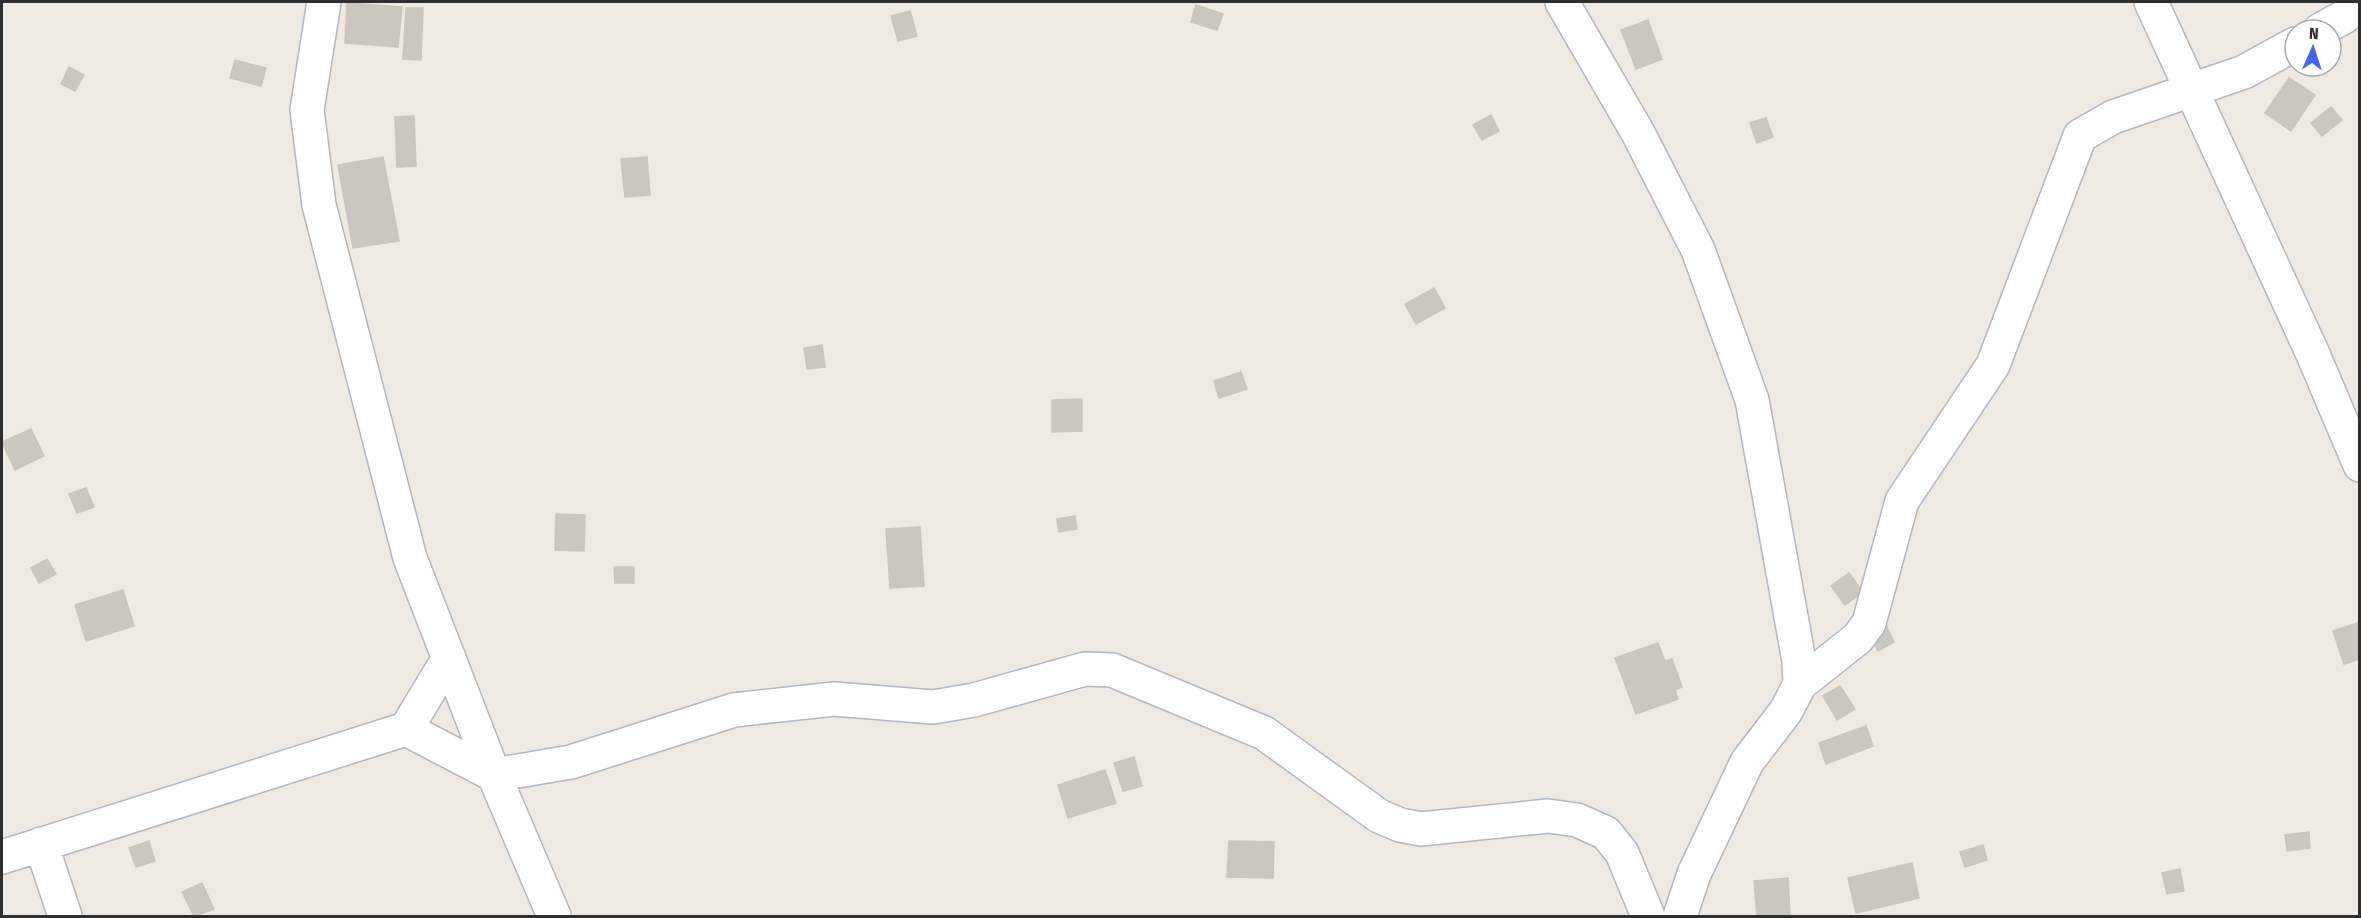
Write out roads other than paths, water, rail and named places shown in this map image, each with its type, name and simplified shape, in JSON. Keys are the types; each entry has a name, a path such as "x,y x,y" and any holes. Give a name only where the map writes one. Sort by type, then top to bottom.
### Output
{"street":[{"path":"324,2 307,110 319,206 410,558 494,774 554,916"},
{"path":"1562,2 1638,133 1698,250 1752,400 1798,661 1800,684"},
{"path":"2151,2 2312,352 2360,465"},
{"path":"2342,18 2360,4"},
{"path":"1680,916 1694,874 1747,762 1786,711 1800,684 1858,638 1869,623 1902,501 1993,365 2080,136 2113,117 2244,72 2283,51"},
{"path":"2,857 406,729 449,658"},
{"path":"406,729 494,774 571,762 734,710 834,699 933,706 974,700 1085,669 1112,670 1264,733 1379,816 1400,825 1421,829 1548,816 1577,820 1606,833 1622,853 1648,916"},
{"path":"41,843 65,916"}]}
